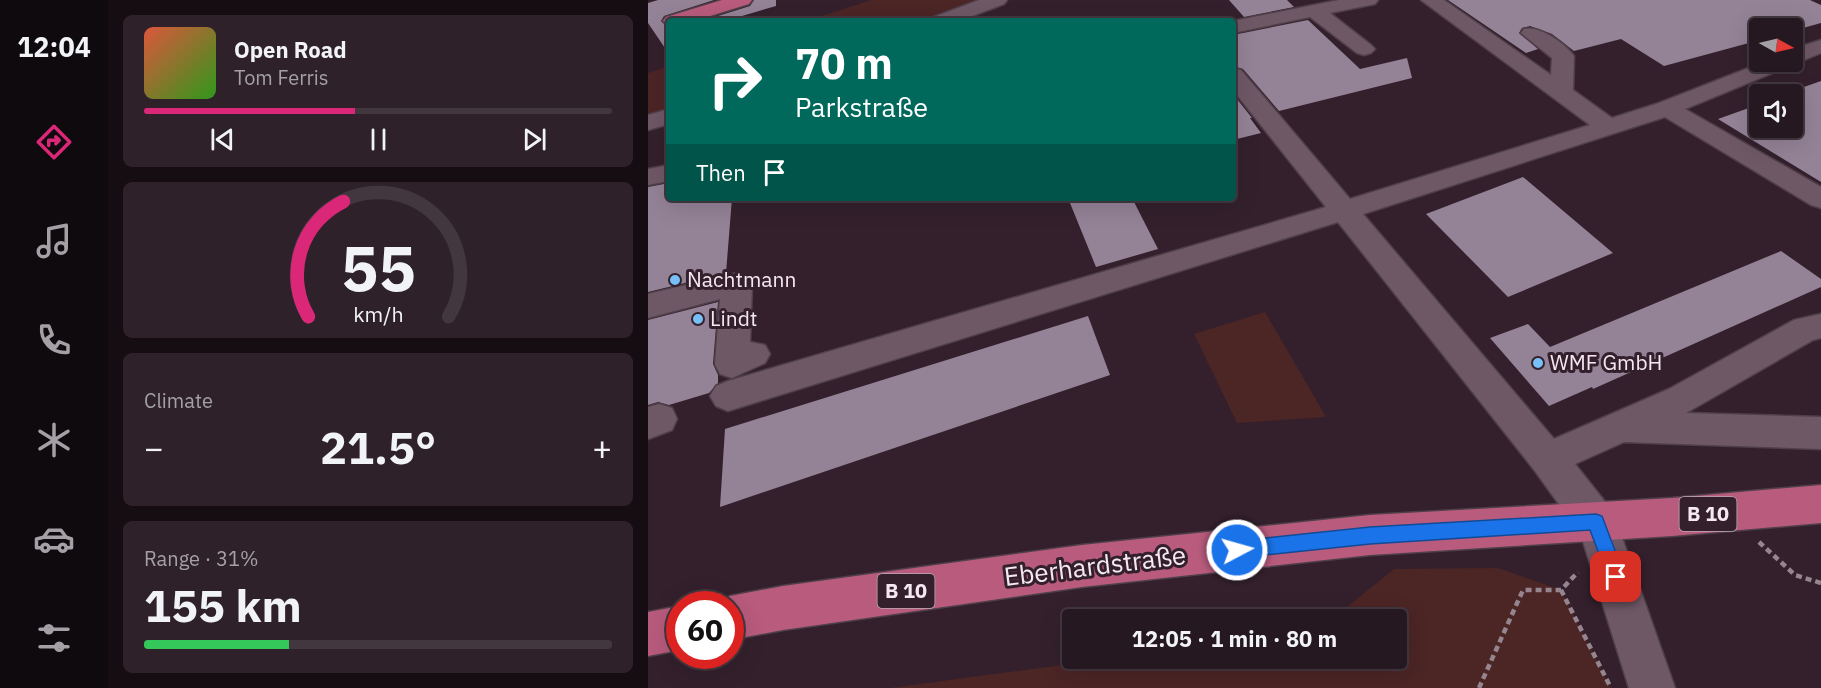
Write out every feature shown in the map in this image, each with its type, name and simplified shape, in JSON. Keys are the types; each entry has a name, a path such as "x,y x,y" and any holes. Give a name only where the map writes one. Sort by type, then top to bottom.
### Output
{"main road":[{"path":"683,18 742,0"},
{"name":"Eberhardstraße","path":"744,615 1082,566 1370,535 1600,532 1729,512 1821,504"},
{"path":"648,634 666,631"}],"street":[{"path":"949,18 997,0"},
{"path":"1236,26 1368,0"},
{"path":"1431,0 1610,127"},
{"path":"1314,11 1364,49"},
{"path":"1531,33 1563,56 1562,93"},
{"path":"1803,53 1821,46"},
{"path":"728,396 1346,210 1610,127 1667,108 1757,72"},
{"path":"1236,79 1548,459 1600,532 1652,688"},
{"path":"1667,108 1821,200"},
{"path":"648,123 666,117"},
{"path":"648,177 666,174"},
{"path":"648,306 737,284 739,359"},
{"path":"1548,459 1681,399 1804,329 1821,326"},
{"path":"1618,427 1821,433"}],"path":[{"path":"1729,512 1795,575 1821,583"},
{"path":"1561,590 1600,532"},
{"path":"1479,688 1523,590 1561,590"},
{"path":"1561,590 1611,688"}],"shaded area":[{"path":"871,0 979,0 928,18 816,18"},
{"path":"666,67 666,110 648,116 648,73"},
{"path":"1265,312 1326,417 1237,423 1194,334"},
{"path":"1498,568 1561,590 1611,688 890,688 1062,665 1062,669 1407,669 1407,609 1344,609 1394,569"}],"building":[{"path":"658,0 714,0 664,16 661,21 666,25 666,50 648,23 648,3"},
{"path":"754,0 776,0 776,6 735,18 712,18 750,6"},
{"path":"1229,0 1287,0 1294,7 1244,17"},
{"path":"1448,0 1810,0 1821,5 1821,23 1803,28 1803,18 1749,18 1749,43 1664,66 1621,39 1574,51 1552,34 1530,26 1522,28 1519,33 1538,49 1526,53"},
{"path":"1308,20 1360,69 1407,58 1412,78 1279,111 1243,69 1236,67 1236,34"},
{"path":"1821,81 1821,182 1749,138 1803,138 1803,87"},
{"path":"1236,98 1252,118 1250,118 1261,133 1236,139"},
{"path":"1749,108 1749,138 1718,119"},
{"path":"1523,177 1613,253 1508,297 1426,214"},
{"path":"666,184 666,201 732,201 726,273 648,292 648,187"},
{"path":"1069,201 1134,201 1158,249 1096,267"},
{"path":"1781,251 1821,279 1821,287 1593,389 1592,387 1549,406 1490,338 1528,324 1550,347"},
{"path":"718,302 713,364 718,375 718,383 709,393 669,405 658,402 648,405 648,320"},
{"path":"1088,316 1110,375 720,507 725,429"}],"place":[{"name":"Nachtmann","path":"675,280"},
{"name":"Lindt","path":"698,319"},
{"name":"WMF GmbH","path":"1538,363"}],"route":[{"path":"1237,550 1370,535 1596,522 1616,577"}]}
